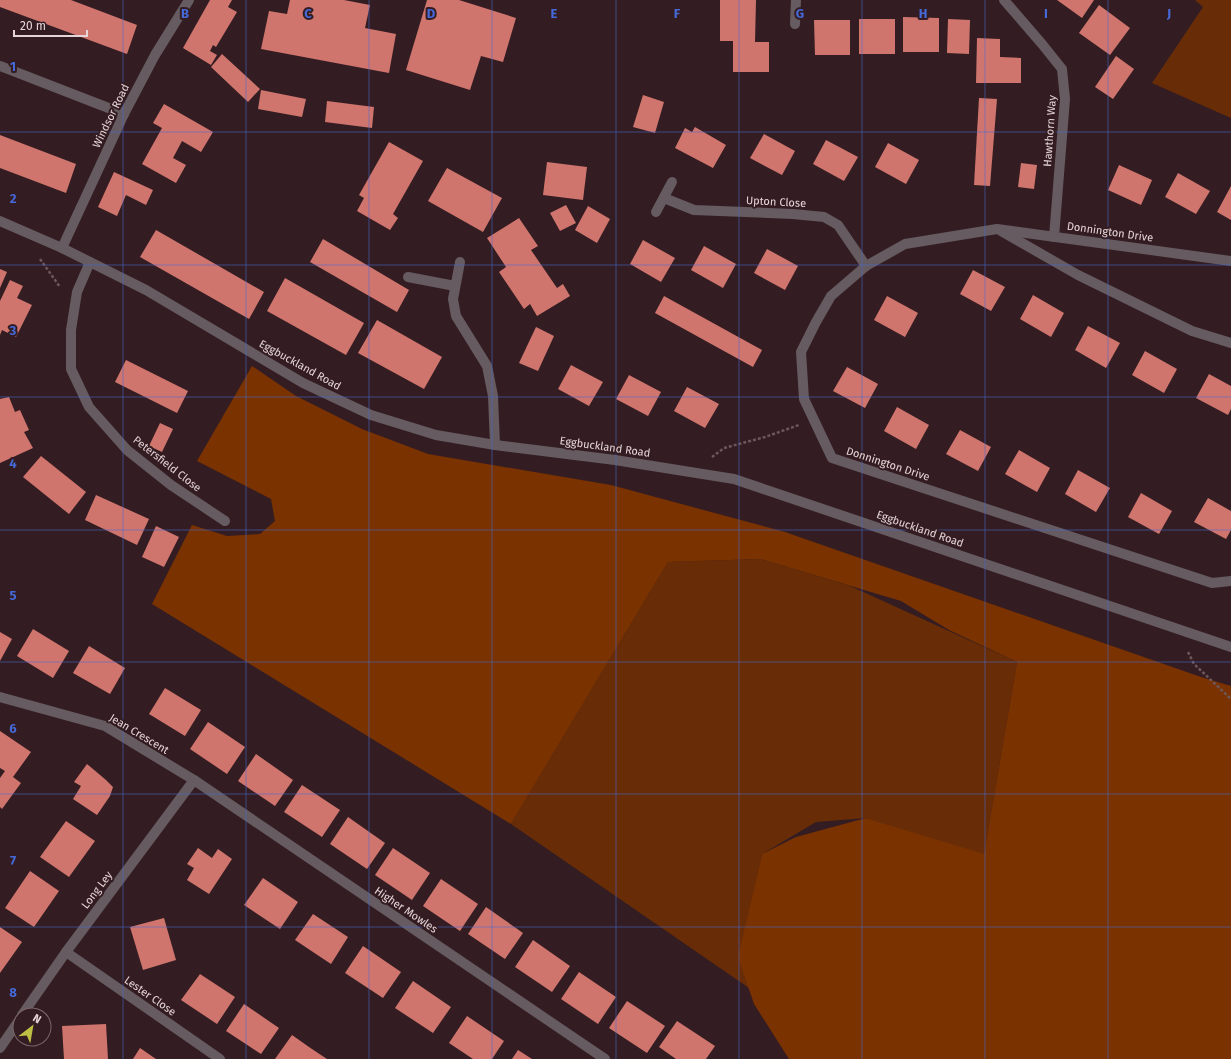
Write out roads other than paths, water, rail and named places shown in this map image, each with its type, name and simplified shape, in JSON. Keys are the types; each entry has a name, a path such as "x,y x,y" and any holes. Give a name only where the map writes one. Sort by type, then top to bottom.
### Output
{"street":[{"name":"Windsor Road","path":"62,248 124,114 155,55 189,0"},
{"path":"796,0 796,24"},
{"name":"Hawthorn Way","path":"1004,0 1062,70 1065,99 1054,237"},
{"path":"0,66 124,114"},
{"path":"656,212 672,182"},
{"name":"Upton Close","path":"664,198 694,210 793,214 824,217 838,225 866,266"},
{"name":"Eggbuckland Road","path":"0,221 62,248 146,290 303,383 371,415 436,435 495,445 614,460 734,479 1231,647"},
{"path":"997,229 1078,274 1192,331 1231,343"},
{"name":"Donnington Drive","path":"1231,261 997,229 905,244 866,266 831,296 801,352 804,399 832,458 1212,583 1231,581"},
{"name":"Petersfield Close","path":"90,262 77,292 71,330 71,369 89,407 127,450 171,485 225,522"},
{"path":"460,262 453,299 456,316 487,366 493,396 495,445"},
{"path":"408,277 455,286"},
{"name":"Jean Crescent","path":"0,697 105,726 194,780"},
{"name":"Long Ley","path":"28,1007 66,952 194,780"},
{"name":"Higher Mowles","path":"194,780 605,1059"},
{"name":"Lester Close","path":"66,952 220,1059"},
{"path":"0,1048 12,1031"}]}
